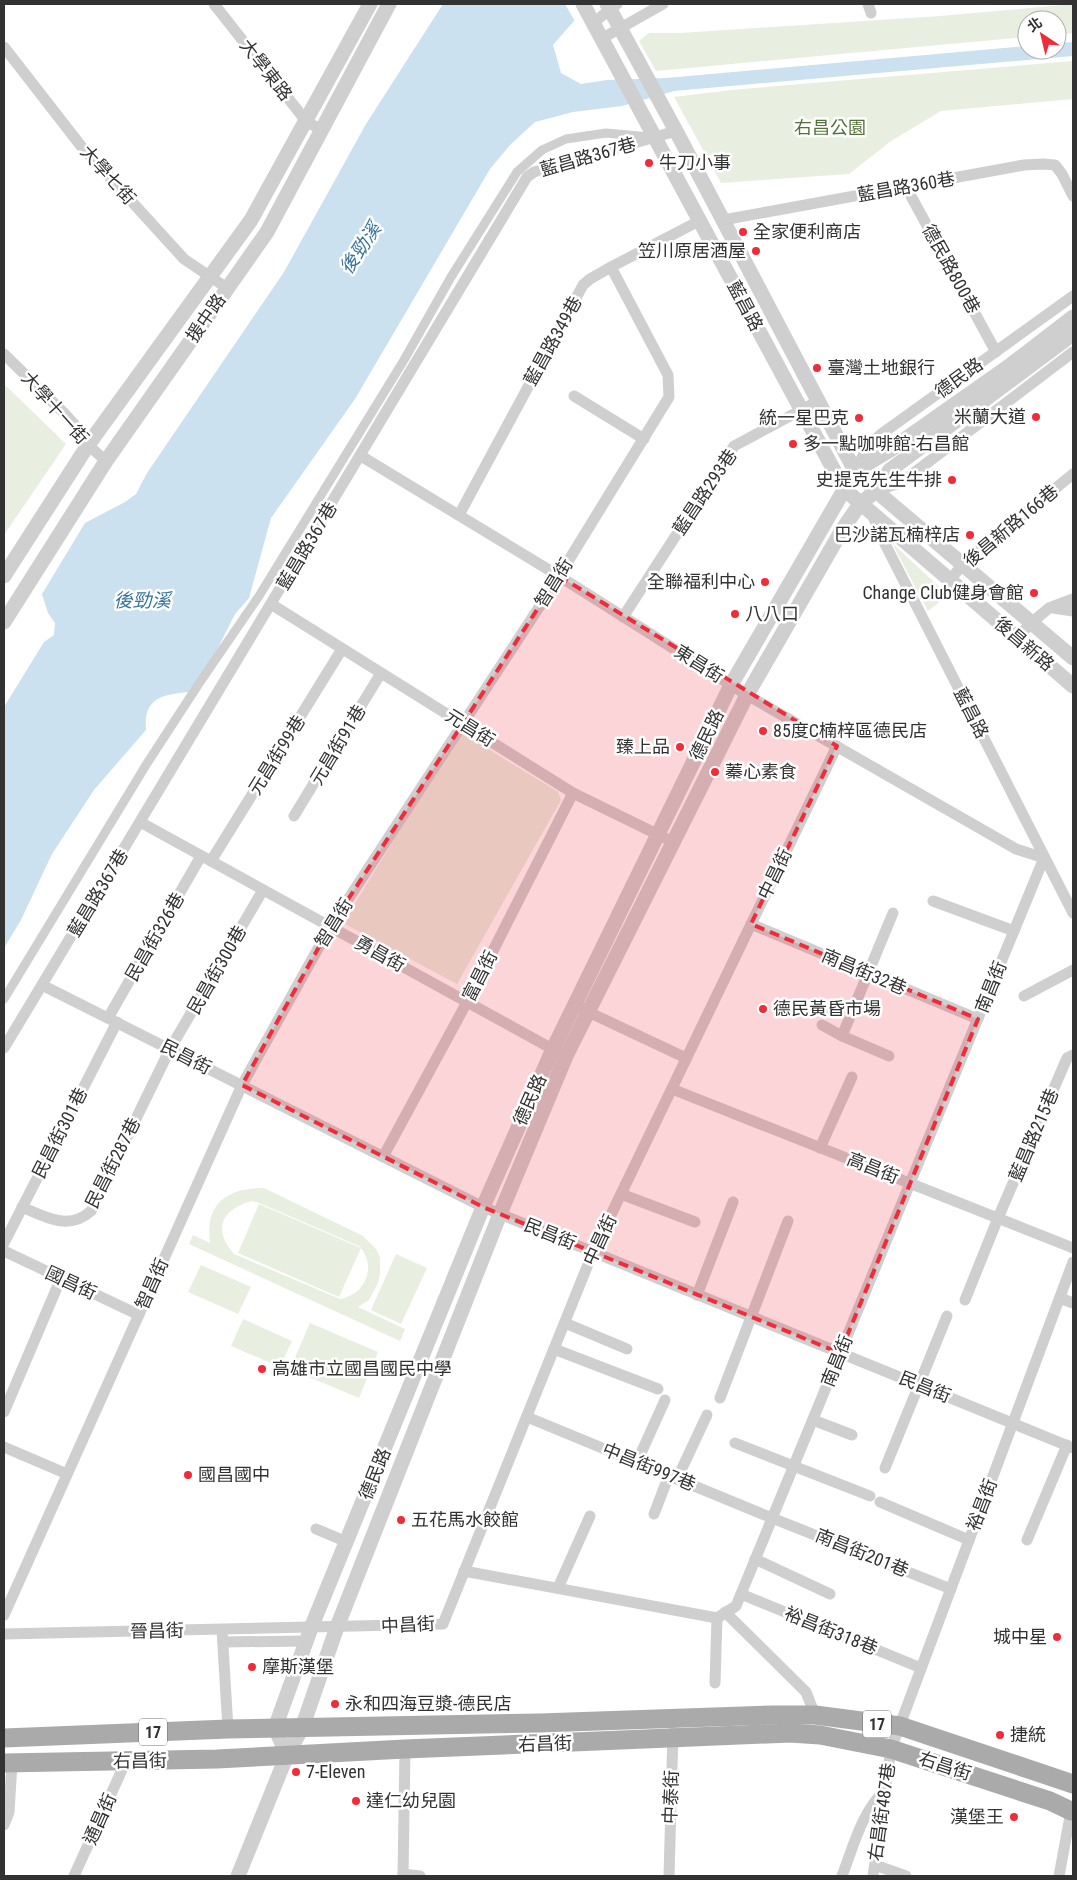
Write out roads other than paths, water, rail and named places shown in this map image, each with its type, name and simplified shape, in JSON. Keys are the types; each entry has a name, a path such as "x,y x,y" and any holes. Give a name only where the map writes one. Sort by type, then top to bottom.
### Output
{"main road":[{"name":"右昌街","path":"4,1738 228,1729 540,1723 773,1714 815,1716 900,1726 1073,1784"},
{"name":"右昌街","path":"8,1763 288,1755 790,1733 820,1735 891,1749 1073,1809"}],"street":[{"name":"大學東路","path":"214,4 306,121 323,131"},
{"name":"援中路","path":"4,576 88,445 251,220 370,4"},
{"name":"援中路","path":"4,622 106,461 267,232 323,131 389,4"},
{"path":"620,28 611,6 588,14 602,39 663,4"},
{"name":"藍昌路","path":"620,28 855,471 876,491"},
{"name":"藍昌路","path":"602,39 844,489 866,508 1073,913"},
{"name":"大學七街","path":"4,47 81,146 184,259 227,288"},
{"name":"藍昌路367巷","path":"4,1048 527,177 534,172 676,131"},
{"path":"4,999 146,765 259,596 404,360 450,277 517,172 542,150 566,139 606,133 654,137"},
{"name":"藍昌路360巷","path":"723,220 1024,165 1055,165 1062,174 1073,196"},
{"name":"德民路800巷","path":"906,187 996,352"},
{"path":"699,221 723,220"},
{"name":"藍昌路349巷","path":"459,514 583,285 611,267 699,221"},
{"name":"智昌街","path":"4,1615 242,1086 330,927 559,576 669,397 668,375 611,267"},
{"name":"德民路","path":"274,1728 309,1634 483,1208 553,1049 731,685 868,446 880,435 1073,296"},
{"name":"德民路","path":"855,471 879,457 1008,367 1073,317"},
{"name":"德民路","path":"238,1876 288,1755 302,1728 337,1627 500,1214 566,1056 747,695 834,544 866,508 890,470 1073,334"},
{"name":"德民路","path":"876,491 902,482 1073,352"},
{"name":"大學十一街","path":"4,354 74,424 88,445 106,461"},
{"path":"574,396 644,439"},
{"name":"藍昌路293巷","path":"623,617 734,446 818,401"},
{"name":"東昌街","path":"361,456 459,514 747,695 1016,849 1044,858"},
{"name":"後昌新路166巷","path":"950,580 963,564 1073,474"},
{"name":"後昌新路","path":"876,491 1073,658"},
{"name":"後昌新路","path":"866,508 1073,686"},
{"path":"1017,638 1049,608 1073,599"},
{"name":"元昌街","path":"271,604 573,793 673,842"},
{"path":"1049,608 1073,610"},
{"name":"元昌街99巷","path":"206,859 342,649"},
{"name":"元昌街91巷","path":"294,816 381,673"},
{"name":"中昌街","path":"309,1634 337,1627 443,1624 594,1252 837,746"},
{"name":"富昌街","path":"383,1157 467,1002 573,793"},
{"name":"勇昌街","path":"140,822 566,1056"},
{"name":"南昌街","path":"721,1615 736,1606 1044,858"},
{"name":"民昌街326巷","path":"112,1020 206,859"},
{"name":"民昌街300巷","path":"170,1049 263,890"},
{"path":"933,901 1014,931"},
{"path":"842,1036 893,913"},
{"name":"南昌街32巷","path":"751,924 978,1020"},
{"path":"1024,996 1073,970"},
{"name":"民昌街","path":"42,985 483,1208 1070,1446"},
{"path":"574,1006 686,1058"},
{"name":"民昌街301巷","path":"4,1243 112,1020"},
{"path":"822,1025 842,1036 890,1056"},
{"name":"民昌街287巷","path":"22,1207 44,1217 68,1222 77,1221 91,1211 170,1049"},
{"name":"藍昌路215巷","path":"965,1300 1067,1058 1073,1055"},
{"path":"820,1148 852,1077"},
{"name":"高昌街","path":"672,1089 1073,1248"},
{"path":"621,1194 695,1222"},
{"path":"697,1295 734,1202"},
{"path":"720,1398 788,1221"},
{"name":"國昌街","path":"4,1251 138,1315"},
{"name":"裕昌街","path":"891,1749 1073,1262"},
{"path":"4,1412 61,1278"},
{"path":"1060,1298 1073,1303"},
{"path":"885,1468 947,1316"},
{"path":"565,1323 627,1350"},
{"path":"554,1349 658,1389"},
{"path":"637,1462 665,1400"},
{"path":"654,1514 707,1415"},
{"name":"中昌街997巷","path":"527,1417 772,1518"},
{"path":"813,1420 852,1435"},
{"path":"735,1443 875,1499 969,1540"},
{"path":"1027,1540 1070,1446"},
{"path":"4,1447 67,1474"},
{"path":"558,1588 590,1516"},
{"name":"南昌街201巷","path":"772,1518 951,1589"},
{"path":"316,1529 347,1542"},
{"path":"756,1559 830,1594"},
{"path":"464,1571 721,1615 806,1692 815,1716"},
{"name":"裕昌街318巷","path":"741,1594 922,1668"},
{"path":"715,1683 721,1615"},
{"path":"222,1630 228,1729"},
{"name":"晉昌街","path":"4,1634 222,1630 309,1634"},
{"path":"223,1642 309,1634"},
{"name":"中泰街","path":"669,1876 672,1718"},
{"path":"274,1728 288,1755"},
{"path":"405,1749 403,1875 420,1876"},
{"name":"右昌街487巷","path":"874,1871 891,1749"},
{"name":"通昌街","path":"74,1876 126,1761"},
{"path":"4,1826 10,1812 8,1763"},
{"path":"842,1876 866,1812 886,1789"},
{"path":"1059,1876 1073,1809"},
{"path":"874,1871 906,1876"}],"water":[{"name":"後勁溪","path":"443,4 589,4 553,45 561,73 581,84 607,80 666,78 1017,47 1017,60 1027,60 674,91 622,106 573,112 535,122 510,145 490,169 355,399 271,518 249,598 235,614 213,658 188,692 162,697 151,705 146,719 146,730 94,790 52,854 21,920 4,948 4,707 44,642 54,635 55,623 48,613 42,594 85,523 125,502 136,494 147,473 284,272 366,124"},
{"name":"後勁溪","path":"1067,42 1073,42 1073,56 1067,57"}],"place":[{"name":"牛刀小事","path":"649,163"},
{"name":"全家便利商店","path":"743,232"},
{"name":"笠川原居酒屋","path":"756,251"},
{"name":"臺灣土地銀行","path":"817,368"},
{"name":"米蘭大道","path":"1036,417"},
{"name":"統一星巴克","path":"859,418"},
{"name":"多一點咖啡館-右昌館","path":"793,444"},
{"name":"史提克先生牛排","path":"952,480"},
{"name":"巴沙諾瓦楠梓店","path":"970,535"},
{"name":"全聯福利中心","path":"765,582"},
{"name":"Change Club健身會館","path":"1034,593"},
{"name":"八八口","path":"735,614"},
{"name":"85度C楠梓區德民店","path":"763,731"},
{"name":"臻上品","path":"680,747"},
{"name":"蓁心素食","path":"715,772"},
{"name":"德民黃昏市場","path":"763,1009"},
{"name":"高雄市立國昌國民中學","path":"262,1369"},
{"name":"國昌國中","path":"188,1475"},
{"name":"五花馬水餃館","path":"401,1520"},
{"name":"城中星","path":"1057,1637"},
{"name":"摩斯漢堡","path":"252,1667"},
{"name":"永和四海豆漿-德民店","path":"335,1704"},
{"name":"捷統","path":"1000,1735"},
{"name":"7-Eleven","path":"296,1772"},
{"name":"達仁幼兒園","path":"356,1801"},
{"name":"漢堡王","path":"1014,1817"}],"park label":[{"name":"右昌公園","path":"830,128"}]}
